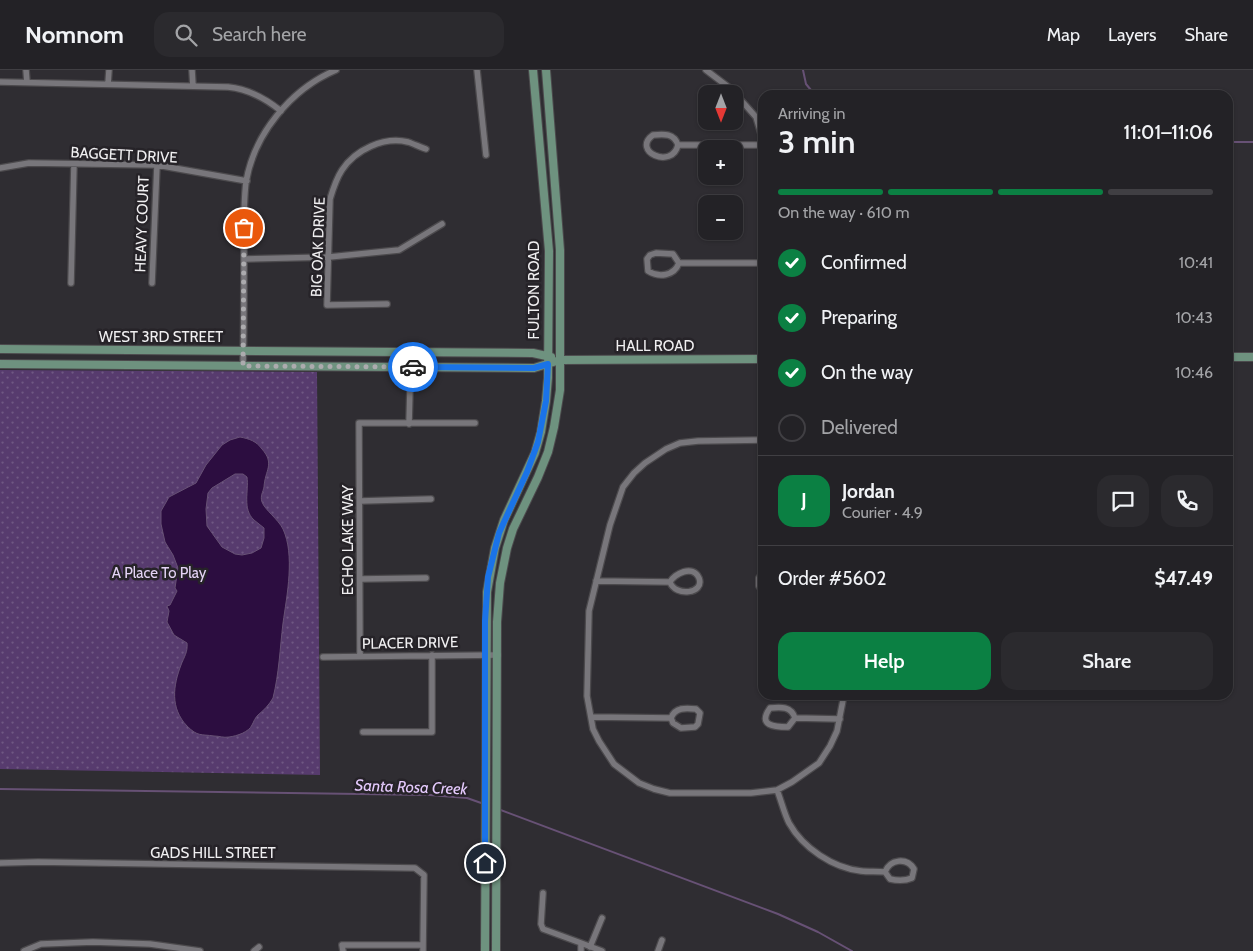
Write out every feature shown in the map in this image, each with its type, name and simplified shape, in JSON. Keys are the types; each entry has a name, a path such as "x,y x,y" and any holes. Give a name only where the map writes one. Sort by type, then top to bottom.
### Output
{"main road":[{"name":"FULTON ROAD","path":"485,951 486,607 491,561 502,526 527,472 538,442 546,401 548,360 548,236 533,70"},
{"name":"FULTON ROAD","path":"496,951 498,607 502,570 513,529 540,471 551,439 558,403 560,235 546,70"},
{"name":"WEST 3RD STREET","path":"0,349 533,353 548,360 560,360"},
{"path":"1233,357 1253,357"},
{"name":"HALL ROAD","path":"560,360 758,359"},
{"name":"WEST 3RD STREET","path":"0,364 534,368 548,360"}],"street":[{"path":"26,70 27,82"},
{"path":"108,84 109,70"},
{"path":"192,70 193,86"},
{"path":"243,366 245,196 249,168 260,140 281,111 308,85 336,70"},
{"path":"476,70 486,155"},
{"path":"706,70 731,89 756,117 758,124"},
{"path":"0,82 220,86 244,90 264,98 281,111"},
{"path":"653,135 669,135 677,141 678,145 675,153 664,157 652,155 647,147 648,141 653,135"},
{"name":"BIG OAK DRIVE","path":"387,304 327,305 330,199 335,182 343,168 354,156 368,147 384,142 406,142 426,149"},
{"path":"678,145 758,145"},
{"name":"BAGGETT DRIVE","path":"0,168 29,163 157,165 247,181"},
{"path":"70,283 74,164"},
{"name":"HEAVY COURT","path":"152,283 157,165"},
{"path":"244,259 329,257 399,250 442,224"},
{"path":"668,253 673,254 679,264 673,272 665,274 651,273 648,271 647,264 650,255 668,253"},
{"path":"679,264 758,263"},
{"path":"412,353 409,424 475,423"},
{"name":"ECHO LAKE WAY","path":"360,656 359,424 409,424"},
{"path":"758,440 698,441 680,444 666,449 646,462 623,487 618,498 589,611 587,696 593,729 614,764 646,786 670,793 751,793 777,790 819,763 837,731 843,700"},
{"path":"360,500 430,498"},
{"path":"692,572 698,577 700,584 698,588 693,590 677,591 671,587 670,582 673,576 678,573 692,572"},
{"path":"361,579 426,578"},
{"path":"596,581 670,582"},
{"path":"363,732 432,732 432,655"},
{"name":"PLACER DRIVE","path":"324,656 498,655"},
{"path":"782,707 793,712 795,718 788,727 773,727 766,720 770,708 782,707"},
{"path":"678,709 696,709 700,714 698,724 695,727 677,727 673,724 671,718 674,711 678,709"},
{"path":"591,717 671,718"},
{"path":"795,718 840,719"},
{"path":"777,790 789,823 809,847 834,863 848,868 861,871 885,872"},
{"path":"905,861 911,864 914,869 912,878 906,881 890,879 885,872 887,866 894,862 905,861"},
{"name":"GADS HILL STREET","path":"0,863 415,868 424,875 423,948"},
{"path":"542,893 542,929 602,951"},
{"path":"590,946 602,918"},
{"path":"658,951 662,940"},
{"path":"24,951 41,944 93,942 150,944 200,951"},
{"path":"581,943 581,951"},
{"path":"343,951 342,945 423,948"}],"green space":[{"name":"A Place To Play","path":"0,370 317,372 320,775 0,769"}],"shaded area":[{"path":"240,437 250,440 257,444 266,454 269,463 261,500 283,529 287,539 289,563 288,588 273,698 246,732 225,737 194,732 187,726 178,712 175,697 176,681 186,652 187,643 174,635 167,622 169,611 167,606 170,605 177,591 175,588 178,568 165,542 161,524 161,511 169,497 196,483 206,465 222,445","holes":["235,474 243,474 247,477 248,511 250,516 264,528 264,538 261,548 252,553 242,555 235,554 222,547 207,526 206,509 208,493 212,488"]}],"waterway":[{"path":"803,70 806,84 811,90"},
{"path":"1233,142 1253,142"},
{"name":"Santa Rosa Creek","path":"0,789 430,795 467,798 484,804"},
{"name":"Santa Rosa Creek","path":"498,809 778,914 818,932 852,951"}],"way so far":[{"path":"244,228 243,366 413,367"}],"route":[{"path":"413,367 534,368 548,364 546,401 541,432 535,453 499,533 488,577 485,621 485,863"}]}
